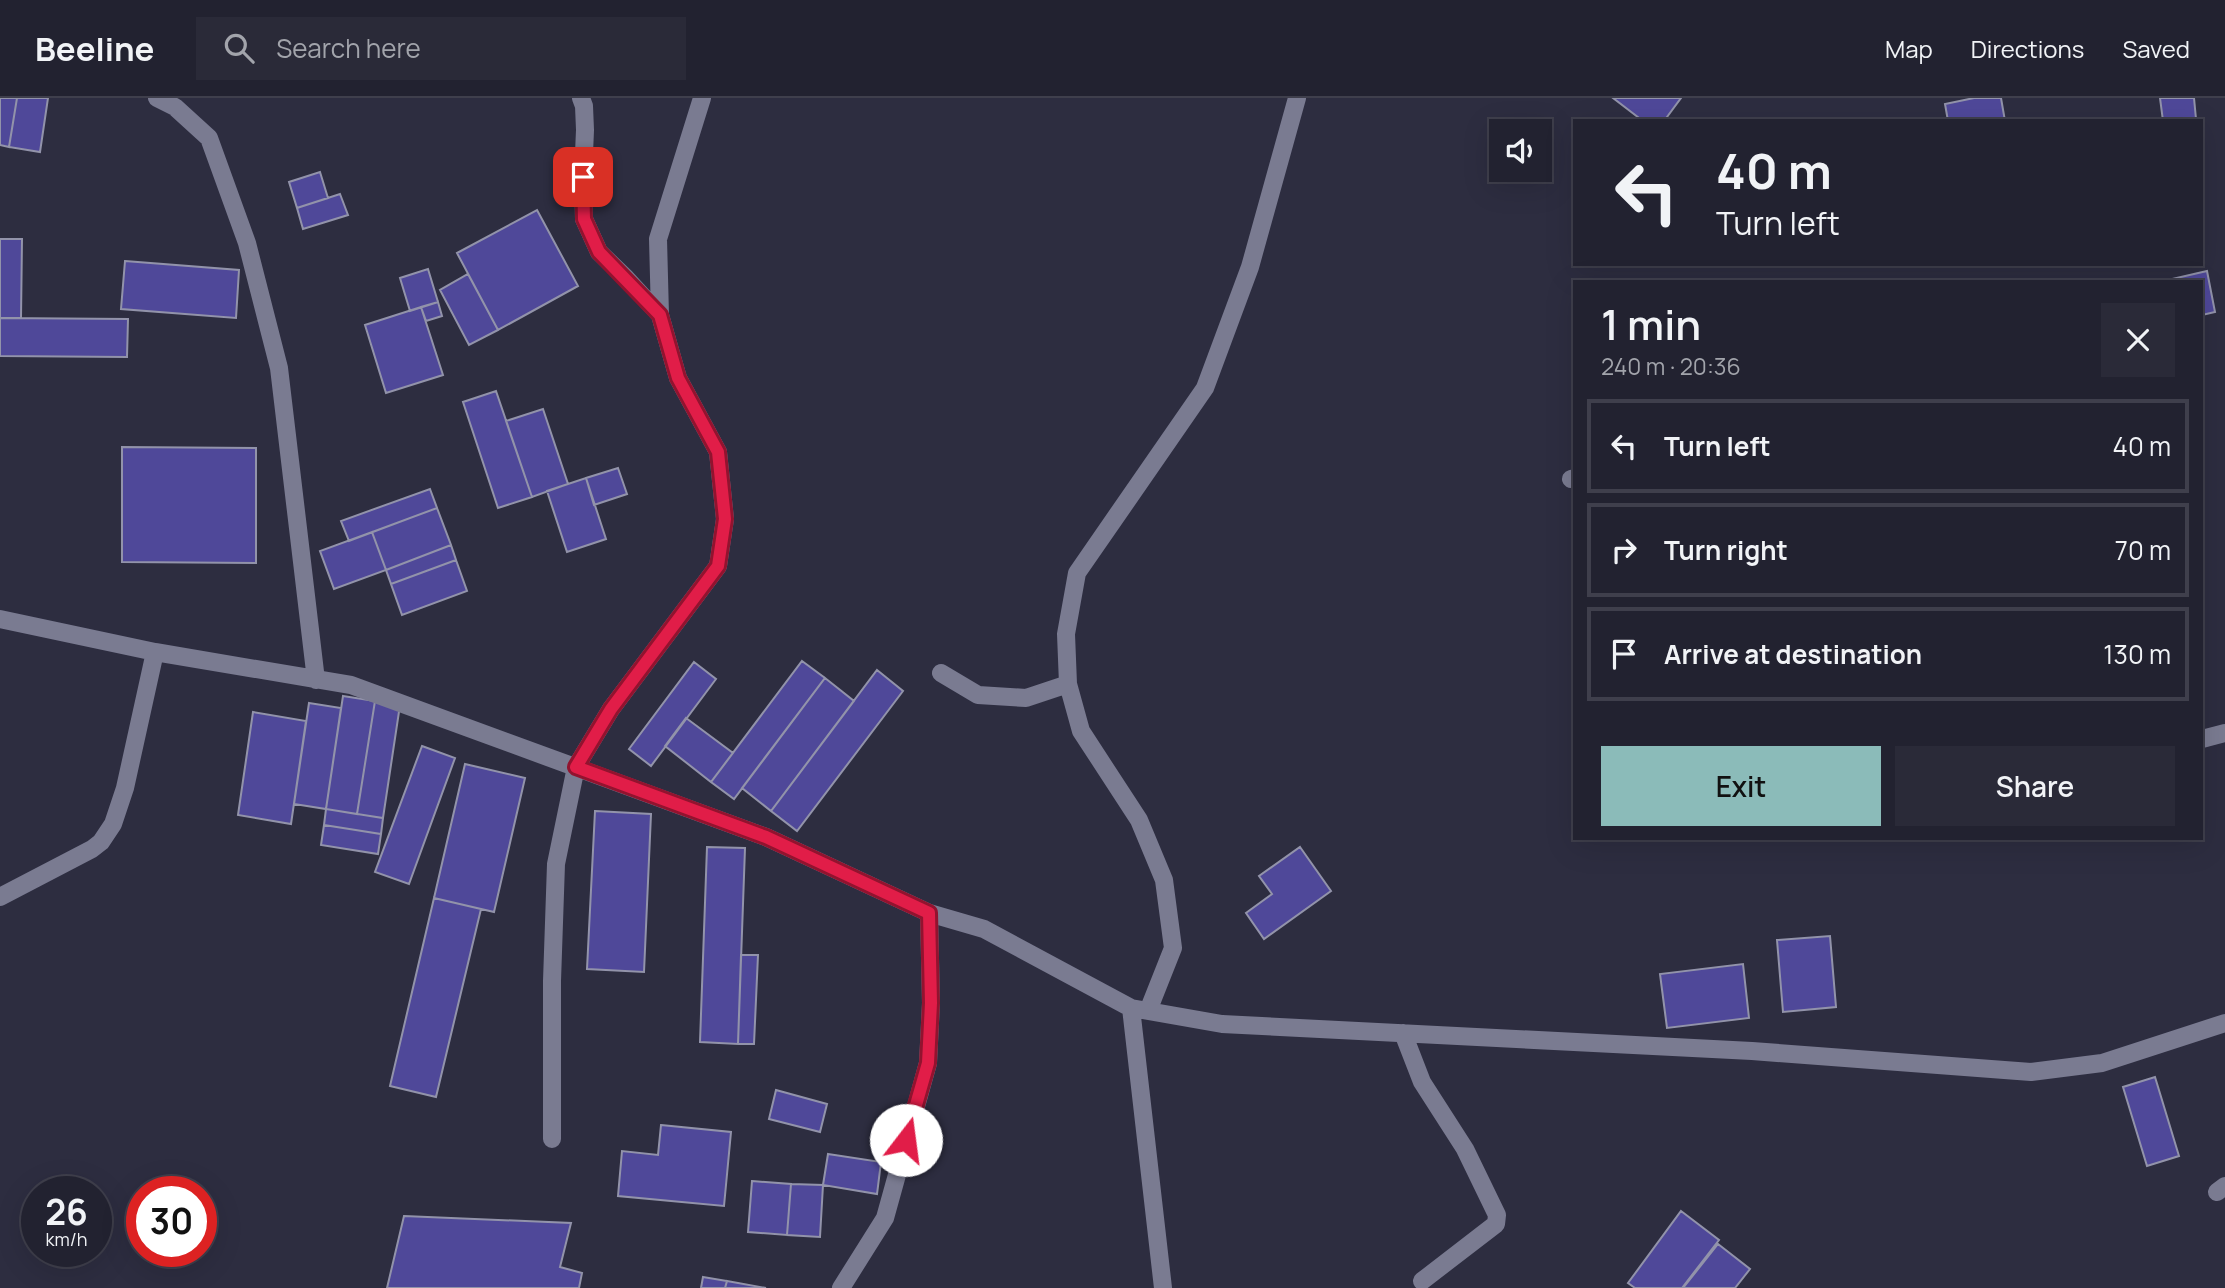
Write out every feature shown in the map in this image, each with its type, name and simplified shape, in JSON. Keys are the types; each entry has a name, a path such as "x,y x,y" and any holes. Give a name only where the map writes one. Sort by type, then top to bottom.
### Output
{"street":[{"path":"157,98 176,107 209,138 247,243 279,368 316,680"},
{"path":"581,98 585,130 584,219 599,252 660,315"},
{"path":"552,1139 552,981 556,864 576,767 611,709 718,566 725,519 718,452 678,378 660,315 658,239 702,98"},
{"path":"1163,1288 1140,1009 1172,948 1164,880 1139,820 1081,732 1068,684 1066,634 1077,573 1205,388 1251,267 1297,98"},
{"path":"0,619 155,652 351,685 766,837 929,913 984,929 1140,1009 1222,1024 1752,1051 2031,1072 2102,1063 2225,1023"},
{"path":"0,897 92,849 101,842 113,824 125,788 155,652"},
{"path":"941,673 978,695 1026,698 1068,684"},
{"path":"2203,739 2225,733"},
{"path":"841,1288 885,1218 928,1063 931,1003 929,913"},
{"path":"1403,1033 1422,1082 1465,1149 1497,1215 1496,1224 1422,1281"}],"building":[{"path":"0,98 17,98 9,147 0,145"},
{"path":"17,98 48,98 40,152 9,147"},
{"path":"1613,98 1681,98 1665,119 1640,119"},
{"path":"1974,98 2001,98 2005,119 1948,119 1945,104"},
{"path":"2160,98 2194,98 2196,119 2163,119"},
{"path":"320,172 328,198 297,208 289,182"},
{"path":"340,194 348,215 303,229 297,208"},
{"path":"537,210 578,286 498,330 457,253"},
{"path":"0,239 22,239 21,318 0,318"},
{"path":"125,261 239,270 236,318 121,309"},
{"path":"428,269 438,302 410,311 400,278"},
{"path":"2207,271 2215,312 2203,315 2203,280 2172,279"},
{"path":"468,274 498,330 469,345 440,290"},
{"path":"438,302 442,316 426,321 421,307"},
{"path":"421,307 443,375 386,393 365,325"},
{"path":"0,318 128,319 127,357 0,356"},
{"path":"496,391 532,497 498,508 463,402"},
{"path":"543,409 568,484 532,497 506,421"},
{"path":"122,447 256,448 256,563 122,562"},
{"path":"618,468 627,494 594,505 586,478"},
{"path":"586,478 606,539 567,552 547,491"},
{"path":"430,489 437,508 349,541 341,521"},
{"path":"437,508 451,545 386,570 372,532"},
{"path":"372,532 386,570 334,589 320,551"},
{"path":"451,545 456,560 391,584 386,570"},
{"path":"456,560 467,591 402,615 391,584"},
{"path":"802,661 825,678 734,799 711,782"},
{"path":"694,662 716,679 651,766 629,749"},
{"path":"877,670 903,691 797,831 771,811"},
{"path":"825,678 854,701 771,811 742,788"},
{"path":"343,696 375,701 357,814 326,809"},
{"path":"375,701 400,705 383,818 357,814"},
{"path":"309,703 341,708 326,809 294,804"},
{"path":"253,712 306,721 291,824 238,815"},
{"path":"686,718 733,753 711,782 665,746"},
{"path":"422,746 455,758 409,884 375,872"},
{"path":"465,764 525,778 494,912 434,898"},
{"path":"326,809 383,818 381,834 324,825"},
{"path":"595,811 651,814 644,972 587,969"},
{"path":"324,825 381,834 378,854 321,845"},
{"path":"707,847 745,848 738,1044 700,1042"},
{"path":"1300,847 1331,891 1264,939 1246,913 1272,894 1259,876"},
{"path":"434,898 481,909 436,1097 390,1086"},
{"path":"1830,936 1836,1007 1783,1012 1777,940"},
{"path":"741,955 758,955 754,1044 738,1044"},
{"path":"1743,964 1749,1018 1667,1028 1660,974"},
{"path":"2155,1077 2179,1156 2147,1166 2123,1087"},
{"path":"776,1090 827,1104 820,1132 769,1119"},
{"path":"661,1125 731,1132 724,1206 618,1196 622,1151 658,1155"},
{"path":"828,1154 881,1162 877,1194 823,1185"},
{"path":"752,1181 791,1184 787,1235 748,1232"},
{"path":"791,1184 823,1185 820,1237 787,1235"},
{"path":"1681,1211 1719,1240 1682,1288 1635,1288 1628,1283"},
{"path":"404,1216 571,1223 560,1267 582,1273 579,1288 387,1288"},
{"path":"1718,1244 1750,1269 1735,1288 1683,1288"},
{"path":"703,1277 727,1281 725,1288 701,1288"},
{"path":"727,1281 766,1288 725,1288"}],"route":[{"path":"583,177 584,219 599,252 660,315 678,378 718,452 725,519 718,566 611,709 576,767 766,837 929,913 931,1003 928,1063 906,1140"}]}
